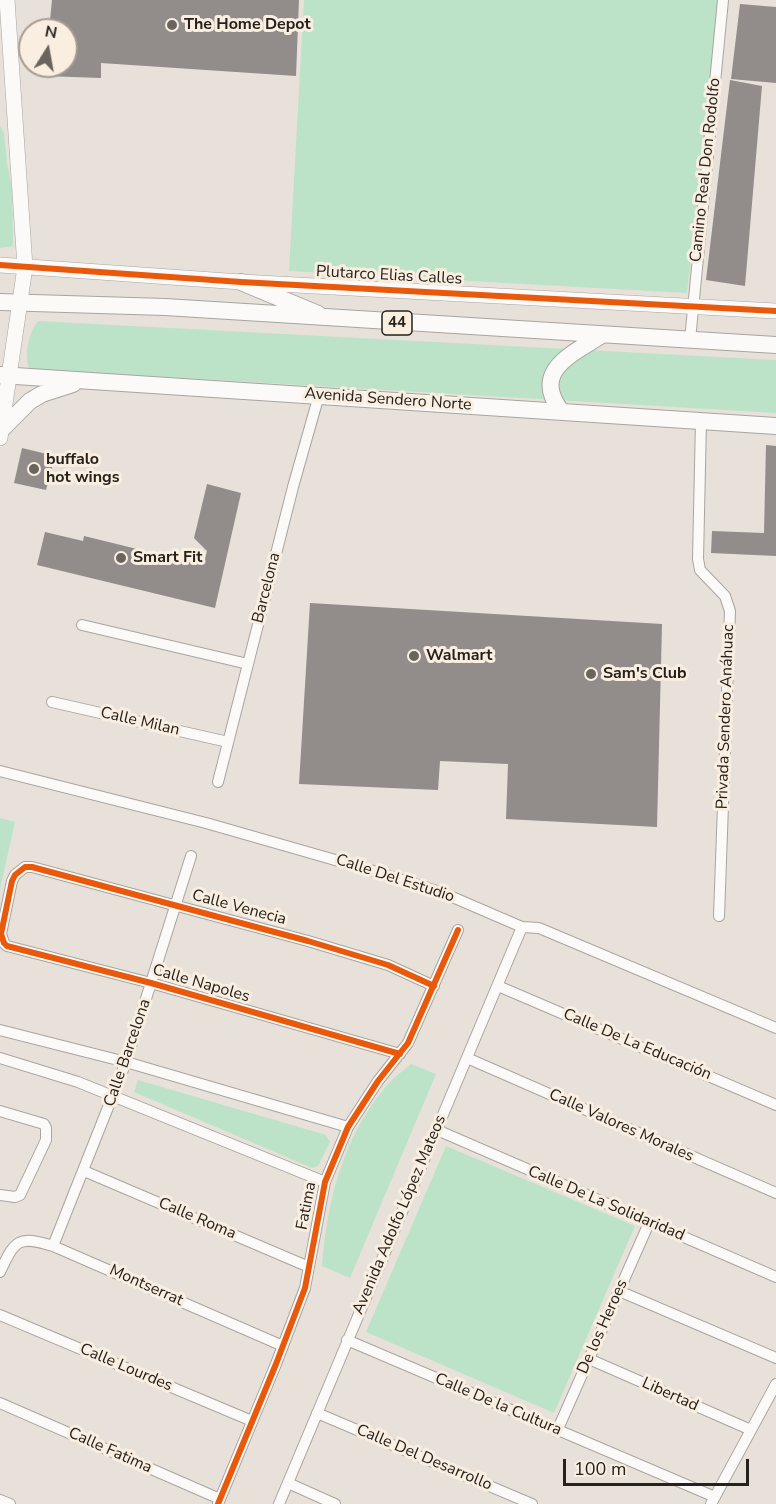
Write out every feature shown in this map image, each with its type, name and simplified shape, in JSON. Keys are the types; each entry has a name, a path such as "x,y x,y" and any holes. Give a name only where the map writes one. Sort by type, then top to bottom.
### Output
{"main road":[{"path":"241,282 330,319"},
{"name":"44","path":"0,302 165,307 776,345"},
{"path":"561,411 551,393 552,375 569,356 602,335"},
{"name":"Avenida Sendero Norte","path":"5,375 776,426"},
{"path":"1,431 30,402 42,394 80,381"}],"street":[{"path":"1,431 5,375 25,267 7,0"},
{"name":"Camino Real Don Rodolfo","path":"690,340 723,0"},
{"path":"0,120 16,122"},
{"name":"Plutarco Elias Calles","path":"0,265 241,282 776,311"},
{"name":"Barcelona","path":"218,782 293,487 319,395"},
{"name":"Privada Sendero Anáhuac","path":"701,420 698,560 703,573 725,596 730,611 719,916"},
{"path":"82,625 248,664"},
{"name":"Calle Milan","path":"52,702 228,742"},
{"name":"Calle Del Estudio","path":"0,771 206,823 443,893 522,927 539,928 776,1028"},
{"name":"Calle Barcelona","path":"53,1246 114,1096 191,856"},
{"name":"Calle Venecia","path":"1,934 15,875 25,867 32,867 308,941 388,965 434,986"},
{"name":"Avenida Adolfo López Mateos","path":"279,1504 522,927"},
{"name":"Fatima","path":"219,1501 305,1288 325,1182 348,1127 378,1081 408,1043 458,930"},
{"name":"Calle Napoles","path":"1,934 3,943 7,946 151,983 400,1054"},
{"name":"Calle De La Educación","path":"498,986 776,1105"},
{"path":"0,1030 126,1062 348,1127"},
{"path":"0,1058 54,1073 325,1182"},
{"name":"Calle Valores Morales","path":"467,1058 776,1193"},
{"path":"0,1111 37,1120 46,1128 46,1140 20,1195 15,1197 0,1195"},
{"name":"Calle De La Solidaridad","path":"437,1130 776,1277"},
{"name":"Calle Roma","path":"84,1171 309,1267"},
{"name":"De los Heroes","path":"557,1431 650,1223"},
{"name":"Montserrat","path":"0,1272 15,1244 33,1239 283,1346"},
{"path":"619,1291 776,1358"},
{"name":"Calle Lourdes","path":"0,1315 252,1421"},
{"name":"Calle De la Cultura","path":"347,1340 713,1500"},
{"name":"Libertad","path":"589,1359 751,1430"},
{"path":"713,1500 776,1384"},
{"name":"Calle Fatima","path":"0,1403 219,1501"},
{"name":"Calle Del Desarrollo","path":"317,1413 532,1504"},
{"path":"288,1484 335,1504"},
{"path":"0,1500 10,1504"}],"green space":[{"path":"304,0 719,0 687,293 289,271"},
{"path":"0,126 4,133 12,189 13,246 0,248"},
{"path":"38,321 776,360 776,413 29,369 28,344"},
{"path":"0,818 15,822 0,889"},
{"path":"411,1064 436,1074 350,1278 322,1266 328,1219 339,1173 347,1150 369,1108 390,1082"},
{"path":"138,1080 326,1135 330,1142 318,1166 312,1168 134,1092"},
{"path":"446,1146 635,1226 554,1413 366,1332"}],"building":[{"path":"52,0 299,0 296,76 101,63 101,78 78,77 78,18 50,18"},
{"path":"740,4 776,7 776,83 731,79"},
{"path":"730,80 762,86 745,286 706,280"},
{"path":"766,445 776,446 776,556 711,553 712,531 764,533"},
{"name":"buffalo hot wings","path":"22,448 55,456 46,490 14,483"},
{"path":"207,484 241,493 215,608 37,565 45,532 83,541 84,536 194,563 204,563 207,551 194,538"},
{"path":"310,603 662,624 657,827 506,819 508,764 440,761 438,790 299,784"}],"cycle path":[{"path":"0,265 241,282 776,311"},
{"path":"400,1054 151,983 7,946 1,934 12,881 15,875 25,867 32,867 308,941 388,965 434,986"},
{"path":"218,1504 305,1288 325,1182 348,1127 378,1081 408,1043 458,930"}],"place":[{"name":"The Home Depot","path":"172,25"},
{"name":"buffalo hot wings","path":"34,469"},
{"name":"Smart Fit","path":"121,558"},
{"name":"Walmart","path":"414,656"},
{"name":"Sam's Club","path":"591,674"}]}
